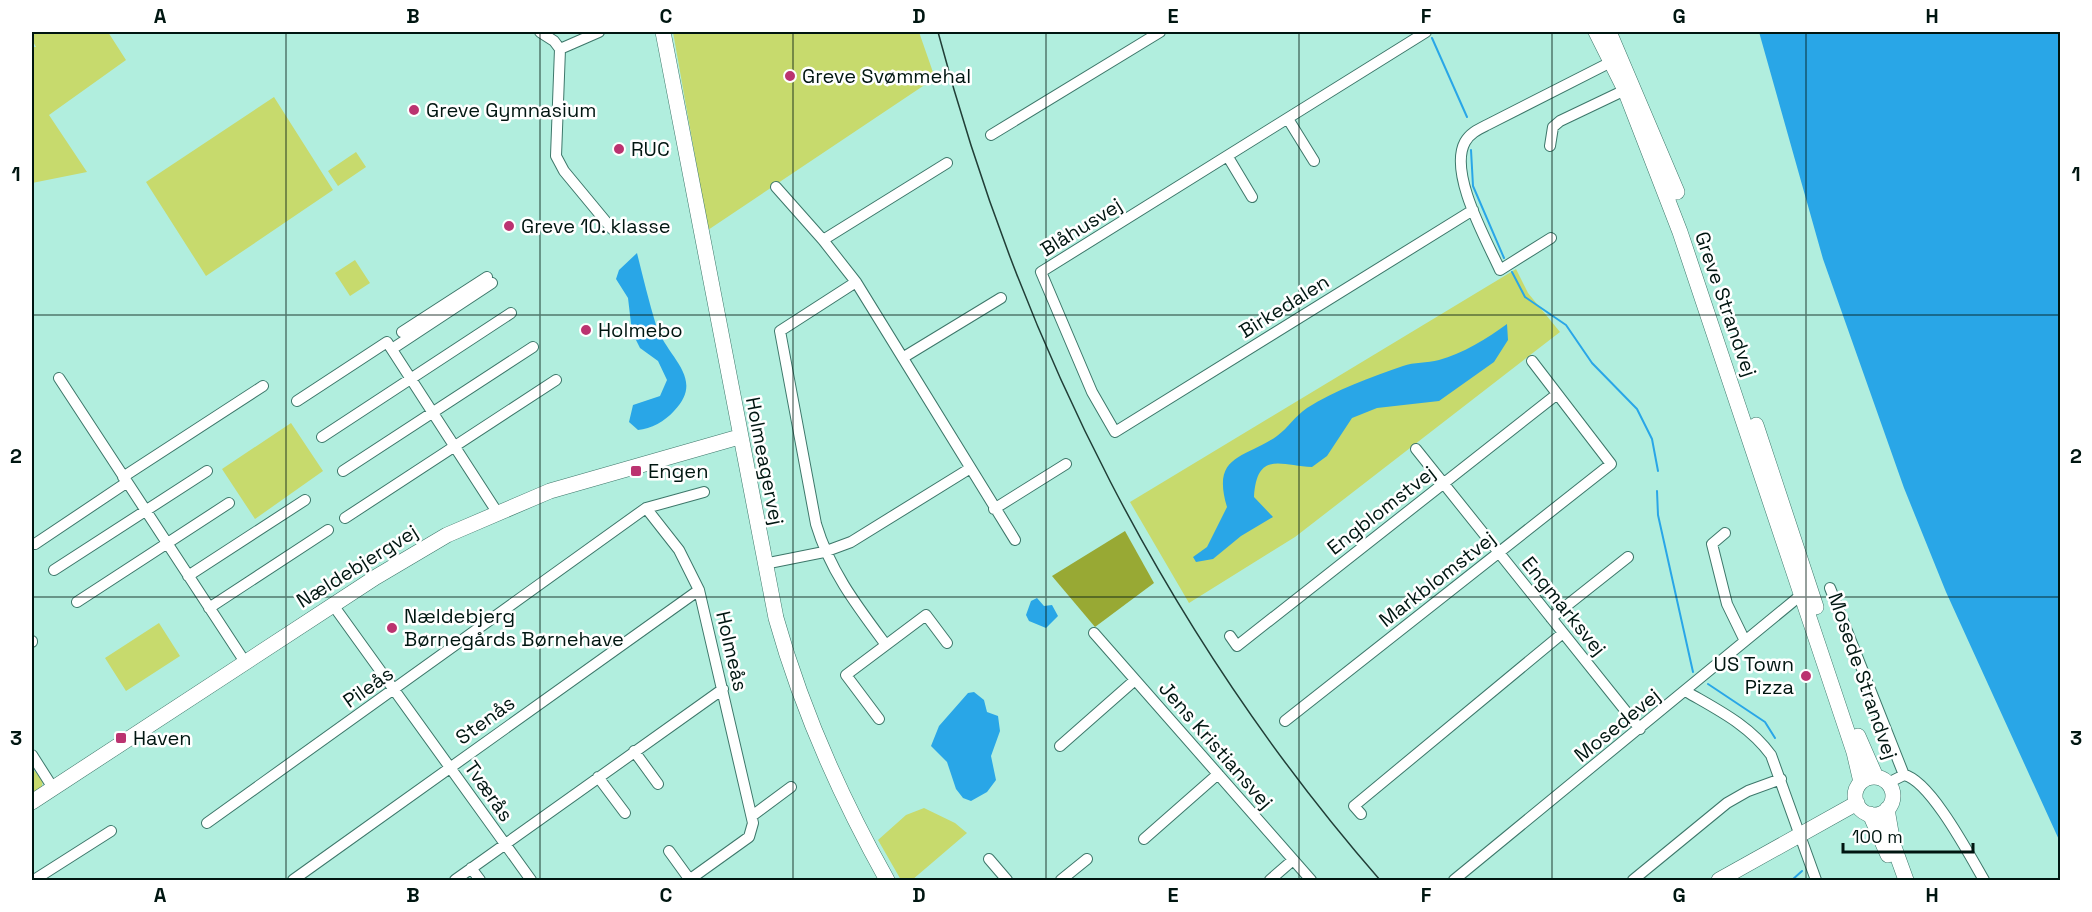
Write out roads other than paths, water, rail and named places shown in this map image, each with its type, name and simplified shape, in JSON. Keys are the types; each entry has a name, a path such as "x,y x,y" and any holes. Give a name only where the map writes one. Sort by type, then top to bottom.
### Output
{"street":[{"path":"540,32 560,49"},
{"path":"560,49 599,32"},
{"name":"Holmeagervej","path":"663,32 764,564 788,660 805,712 842,797 887,880"},
{"path":"991,135 1160,32"},
{"name":"Blåhusvej","path":"1115,432 1092,392 1041,273 1426,32"},
{"name":"Greve Strandvej","path":"1596,32 1624,90 1680,232 1806,592"},
{"name":"Greve Strandvej","path":"1609,32 1661,149 1690,230 1806,592"},
{"path":"560,49 556,156 564,171 612,229"},
{"path":"1551,238 1500,270 1473,210 1462,165 1462,153 1467,139 1487,125 1611,62"},
{"path":"1550,146 1553,128 1560,121 1624,90"},
{"path":"1288,119 1314,161"},
{"path":"1228,157 1252,197"},
{"path":"823,240 947,163"},
{"path":"776,187 823,240 856,282 904,357 969,469 1015,540"},
{"name":"Birkedalen","path":"1115,432 1473,210"},
{"path":"297,401 390,346 486,282 402,332"},
{"path":"856,282 780,331 816,524 825,552 843,586 886,645"},
{"path":"904,357 1001,298"},
{"path":"322,437 511,313"},
{"path":"390,346 497,512"},
{"path":"343,471 533,346"},
{"path":"1532,361 1556,395"},
{"path":"59,378 245,662"},
{"path":"345,518 556,380"},
{"path":"34,543 263,386"},
{"name":"Markblomstvej","path":"1285,721 1611,464 1556,395"},
{"name":"Engblomstvej","path":"1230,636 1237,646 1556,395"},
{"name":"Nældebjergvej","path":"32,802 411,555 497,512 550,491 739,437"},
{"name":"Engmarksvej","path":"1416,449 1640,729"},
{"path":"994,509 1066,464"},
{"path":"764,564 825,552 851,542 969,469"},
{"path":"54,570 207,471"},
{"name":"Pileås","path":"207,823 395,691 646,508 704,492"},
{"path":"188,576 305,500"},
{"path":"77,602 229,502"},
{"name":"Holmeås","path":"646,508 680,550 699,590 752,816"},
{"path":"209,608 328,530"},
{"path":"1725,533 1712,544 1726,604 1745,641"},
{"path":"1551,618 1628,557"},
{"path":"1830,588 1904,776"},
{"name":"Stenås","path":"292,880 699,590"},
{"name":"Mosedevej","path":"1460,879 1806,592"},
{"name":"Mosede Strandvej","path":"1806,592 1875,781"},
{"name":"Tværås","path":"333,605 531,880"},
{"path":"879,719 846,675 926,615 947,644"},
{"name":"Jens Kristiansvej","path":"1094,633 1311,880"},
{"path":"1361,814 1354,806 1563,633"},
{"path":"1060,746 1135,680"},
{"path":"455,880 723,689"},
{"path":"1687,692 1744,725 1771,754 1816,880"},
{"path":"634,751 658,784"},
{"path":"32,755 53,788"},
{"path":"1144,839 1218,774"},
{"path":"1896,880 1870,814 1857,803 1856,792 1875,781 1904,776 1919,782 1954,829 1984,880"},
{"path":"598,777 625,813"},
{"path":"1633,880 1728,803 1781,779"},
{"path":"1870,814 1879,814 1887,809 1893,796 1875,781"},
{"path":"669,851 689,880 749,837 753,828 752,816 791,787"},
{"path":"1719,880 1857,803"},
{"path":"1887,809 1893,844 1906,880"},
{"path":"34,880 111,831"},
{"path":"989,859 1007,880"},
{"path":"1061,880 1087,859"},
{"path":"1270,880 1293,860"},
{"path":"471,868 480,880"}],"water":[{"path":"1759,32 2060,32 2060,842 1946,592 1904,488 1823,259"},
{"path":"637,253 656,325 681,368 686,388 683,399 670,415 653,426 638,430 629,422 633,405 660,396 667,380 658,361 640,348 632,332 628,298 616,279 619,270"},
{"path":"1507,324 1508,340 1494,362 1439,401 1377,408 1352,418 1327,456 1312,467 1272,464 1265,467 1256,482 1254,497 1273,517 1241,536 1213,559 1196,562 1193,557 1207,547 1227,507 1223,490 1224,477 1227,467 1234,460 1277,436 1303,411 1329,395 1403,366 1439,360 1457,354"},
{"path":"1037,598 1044,606 1052,605 1058,616 1046,628 1029,621 1026,615 1031,601"},
{"path":"974,692 984,700 987,712 998,716 1000,731 991,756 996,780 987,792 971,801 963,798 956,789 947,762 931,746 939,726 968,693"}],"waterway":[{"path":"1432,38 1467,117"},
{"path":"1471,150 1473,186 1504,258"},
{"path":"1512,272 1525,297 1566,325 1592,363 1637,409 1652,439 1658,471"},
{"path":"1657,491 1658,515 1693,672"},
{"path":"1708,684 1765,722 1775,738"},
{"path":"1792,880 1802,871"}],"tram line":[{"path":"938,32 972,148 1012,262 1058,373 1110,482 1169,587 1233,689 1304,787 1380,880"}],"place":[{"name":"Greve Svømmehal","path":"790,76"},
{"name":"Greve Gymnasium","path":"414,110"},
{"name":"RUC","path":"619,149"},
{"name":"Greve 10. klasse","path":"509,226"},
{"name":"Holmebo","path":"586,330"},
{"name":"Engen","path":"636,471"},
{"name":"Nældebjerg Børnegårds Børnehave","path":"392,628"},
{"name":"US Town Pizza","path":"1806,676"},
{"name":"Haven","path":"121,738"}]}
